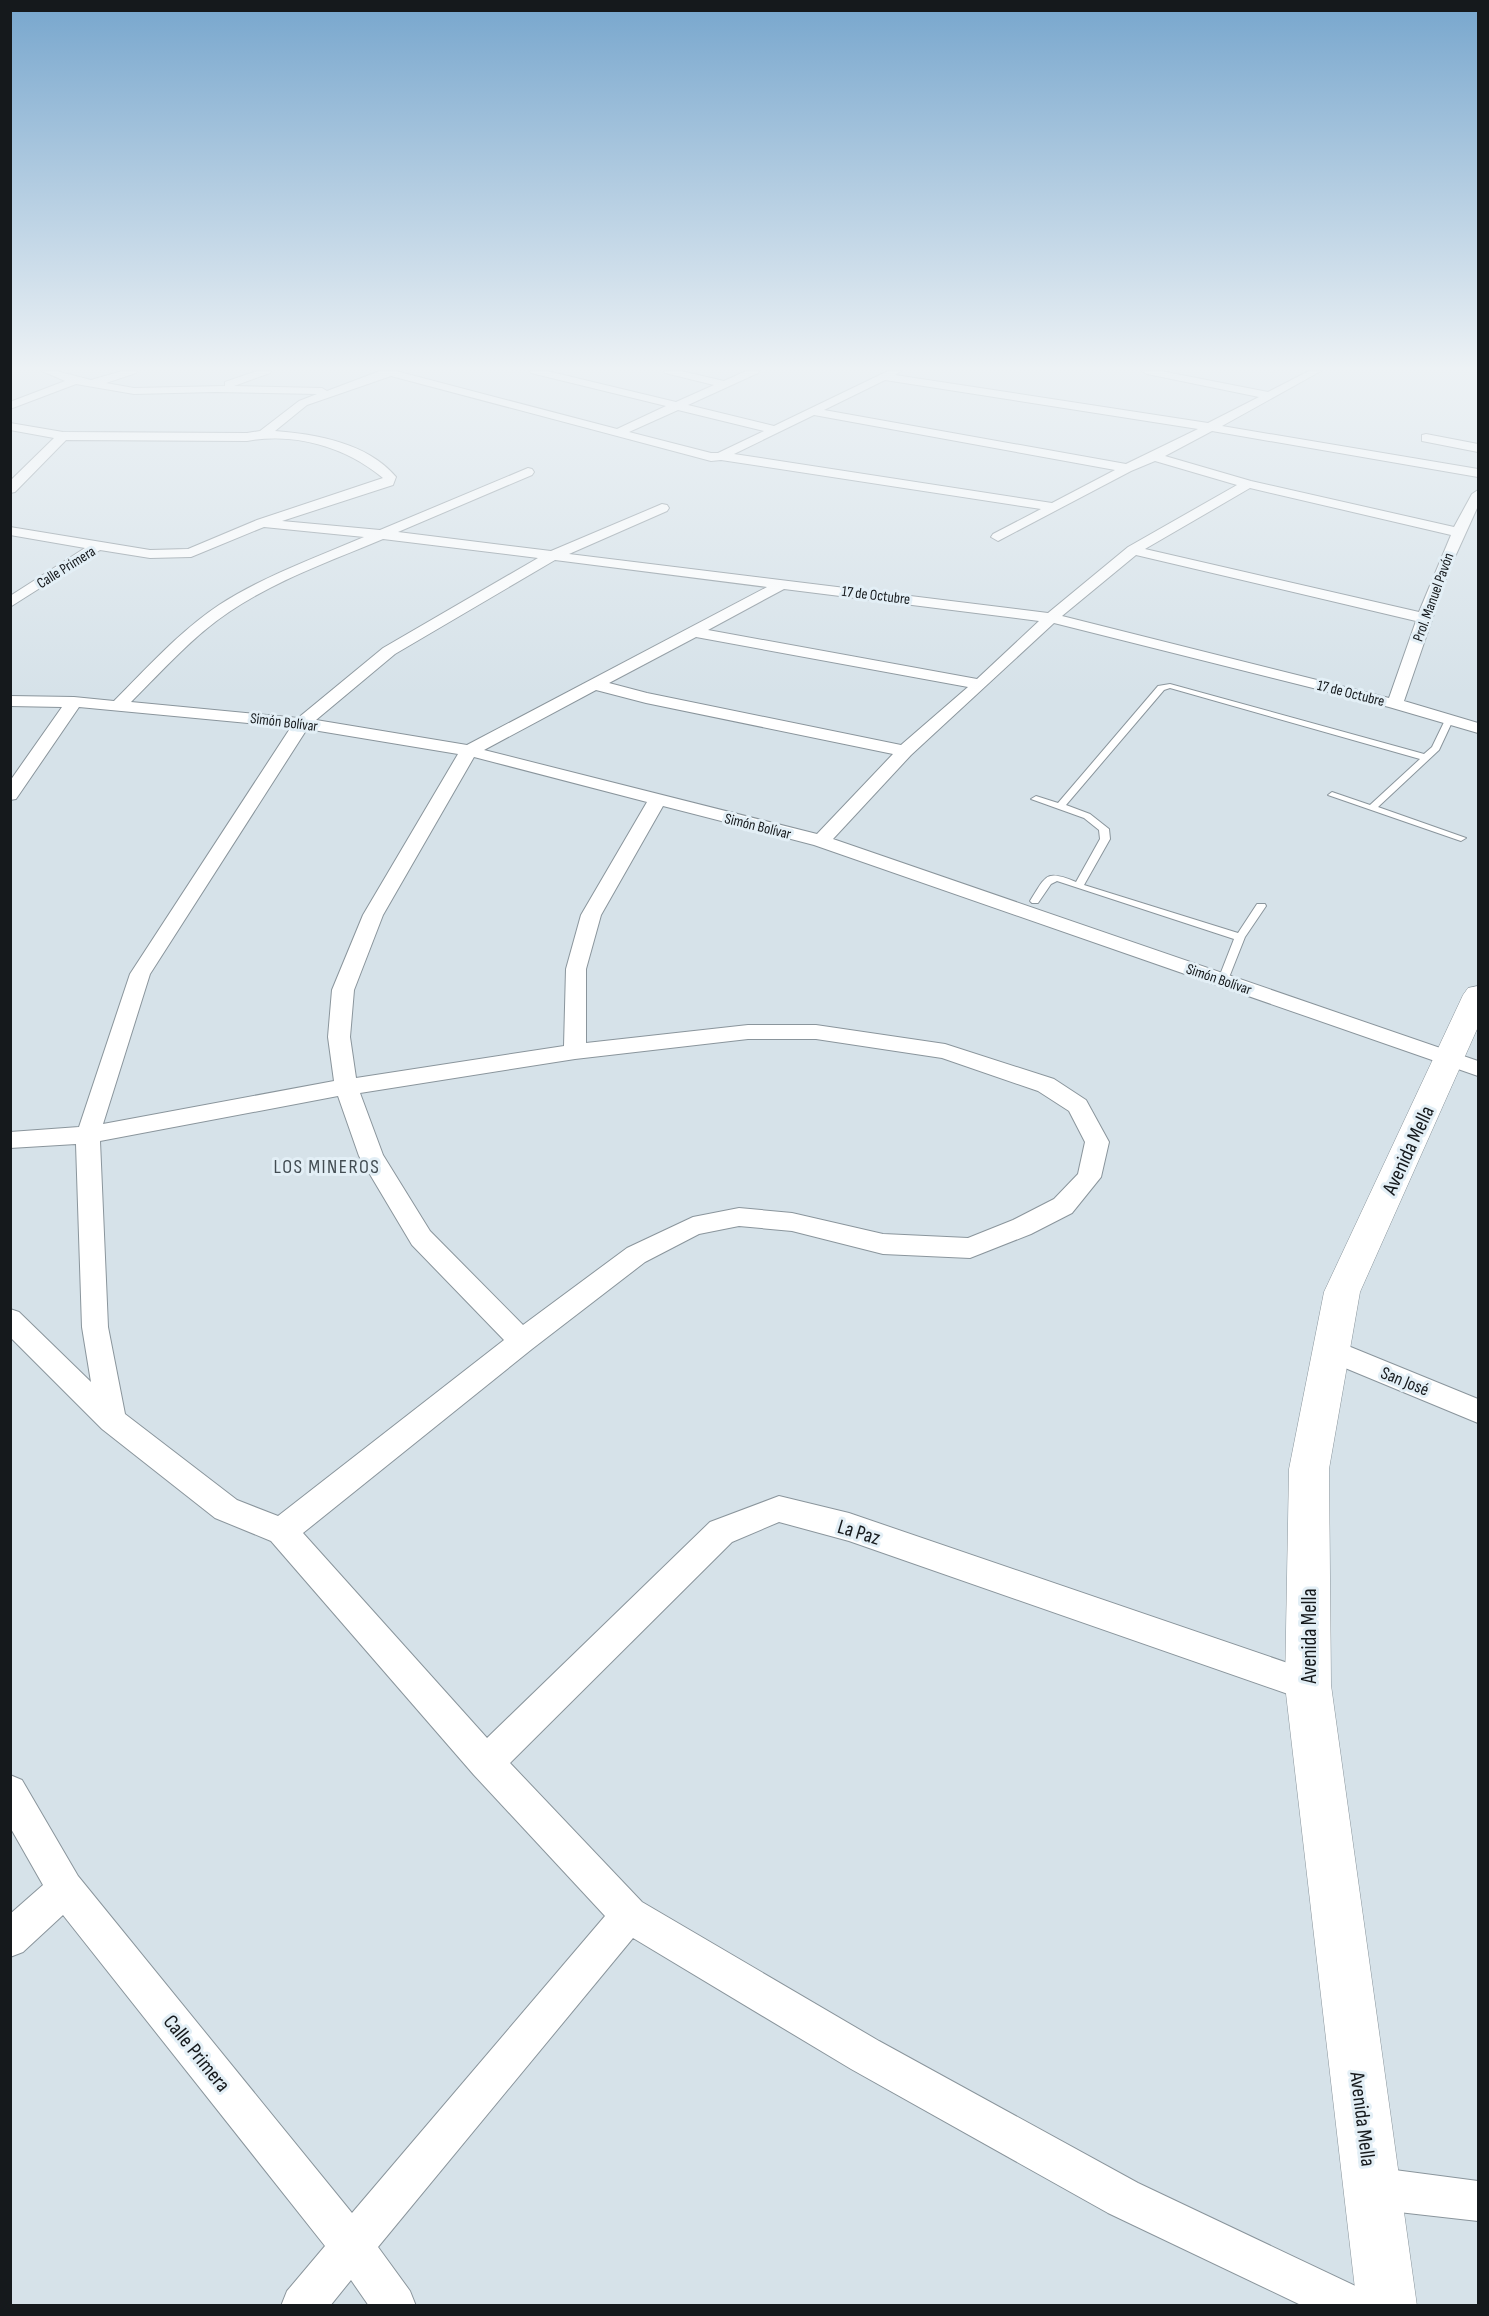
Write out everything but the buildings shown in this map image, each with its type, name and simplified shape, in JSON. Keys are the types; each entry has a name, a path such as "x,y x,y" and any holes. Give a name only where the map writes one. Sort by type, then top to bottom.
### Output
{"main road":[{"name":"Avenida Mella","path":"1387,2306 1308,1685 1309,1468 1342,1292 1464,1064 1479,995"}],"street":[{"name":"Calle Primera","path":"10,603 97,546 150,554 191,553 262,523 388,482 389,479"},
{"path":"118,706 172,651 222,609 272,581 511,479"},
{"path":"872,479 1055,507"},
{"path":"998,537 1107,479"},
{"path":"1230,479 1457,532"},
{"path":"821,841 905,752 1051,618 1133,550 1248,484"},
{"name":"Prol. Manuel Pavón","path":"1395,704 1424,618 1457,532 1479,494"},
{"path":"112,1420 95,1327 88,1135 140,974 302,723 388,651 550,557 662,508"},
{"name":"17 de Octubre","path":"262,523 378,534 550,557 785,583 1051,618 1395,704 1479,728"},
{"path":"10,531 97,546"},
{"path":"1133,550 1424,618"},
{"path":"522,1341 421,1238 371,1155 346,1087 339,1038 343,990 373,915 469,751 785,583"},
{"path":"695,632 981,684"},
{"path":"593,684 646,698 905,752"},
{"name":"Simón Bolívar","path":"10,701 74,702 302,723 469,751 657,801 821,841 1464,1064"},
{"path":"10,795 74,702"},
{"path":"575,1052 576,969 591,915 657,801"},
{"path":"10,1140 88,1135 346,1087 575,1052 747,1032 816,1032 945,1051 1046,1085 1078,1106 1097,1142 1089,1177 1063,1206 1022,1227 970,1248 883,1244 792,1222 739,1217 693,1226 636,1255 522,1341 282,1531"},
{"path":"10,1320 112,1420 226,1509 282,1531 486,1763 629,1915 865,2055 1123,2198 1351,2306"},
{"name":"San José","path":"1331,1350 1479,1411"},
{"name":"La Paz","path":"486,1763 722,1532 779,1509 849,1527 1308,1685"},
{"name":"Calle Primera","path":"10,1792 65,1889 352,2246 395,2306"},
{"path":"10,1939 65,1889"},
{"path":"302,2306 629,1915"},
{"path":"1372,2188 1479,2201"}],"lane":[{"path":"1060,806 1161,688 1170,686 1424,757"},
{"path":"1372,808 1436,748 1449,720"},
{"path":"1332,795 1461,838"},
{"path":"1036,799 1081,813 1104,828 1105,840 1078,886"},
{"path":"1035,901 1047,882 1056,878 1240,937"},
{"path":"1223,980 1240,937 1261,906"}],"district":[{"name":"LOS MINEROS","path":"327,1166"}]}
